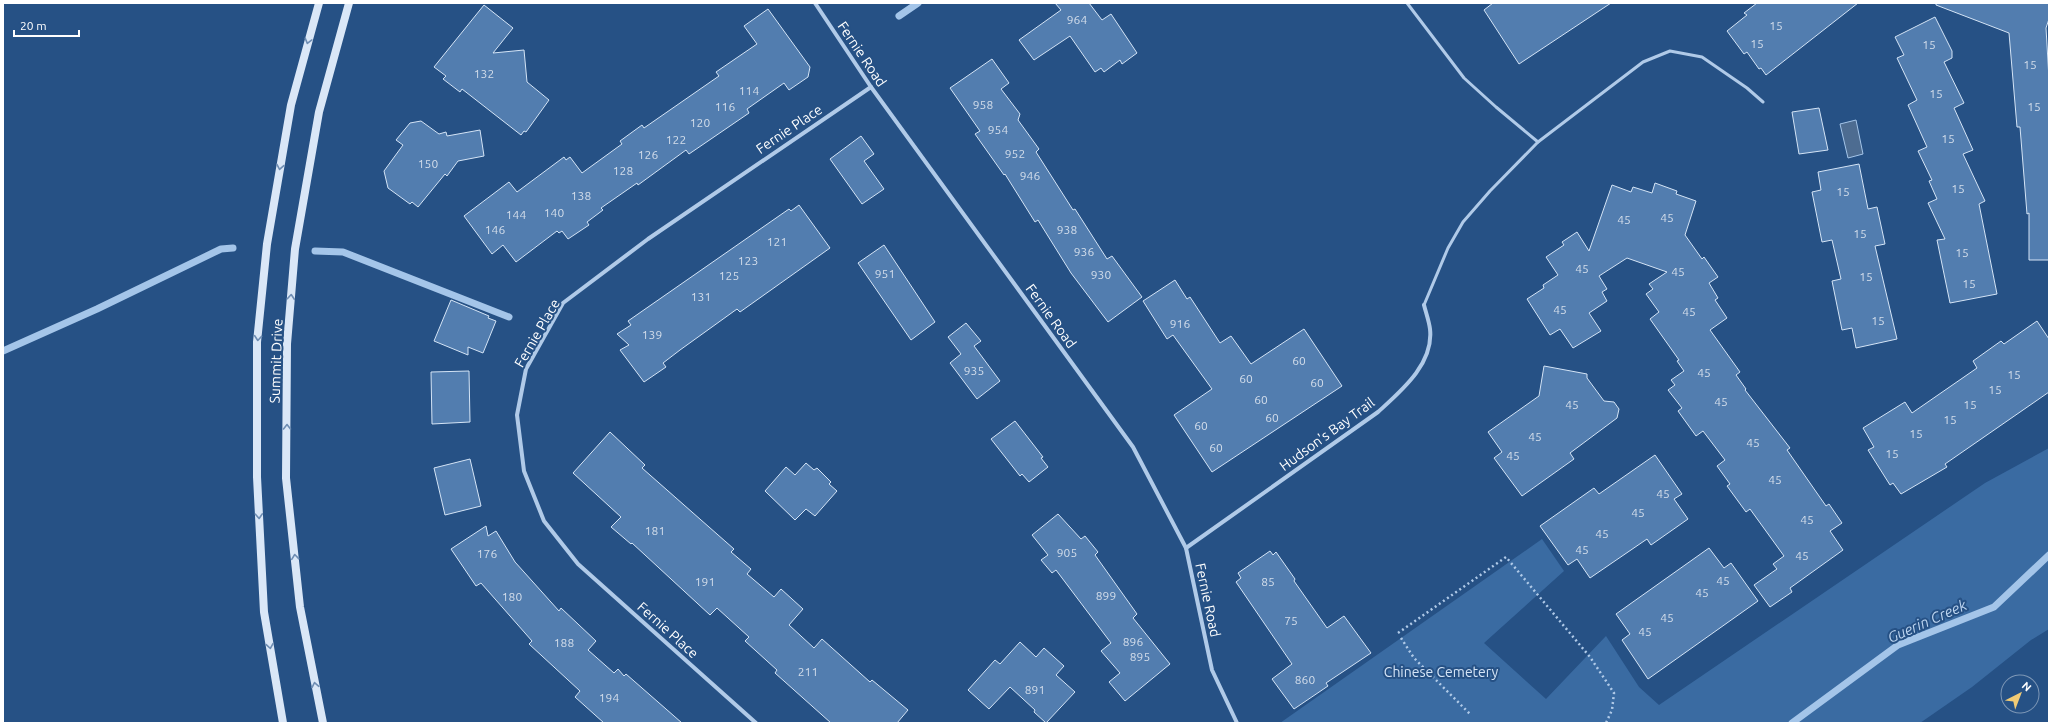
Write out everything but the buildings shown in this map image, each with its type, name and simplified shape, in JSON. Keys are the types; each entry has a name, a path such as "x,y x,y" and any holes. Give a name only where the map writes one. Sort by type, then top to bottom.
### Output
{"main road":[{"name":"Summit Drive","path":"283,723 264,612 258,477 257,342 267,244 290,113 319,3"},
{"name":"Summit Drive","path":"323,723 300,607 286,478 288,344 295,249 319,112 349,3"}],"street":[{"name":"Fernie Road","path":"815,3 871,87 1133,447 1186,548 1212,670 1237,723"},
{"name":"Fernie Place","path":"756,723 578,564 544,521 524,471 517,415 526,369 563,303 648,239 871,87"},
{"name":"Hudson's Bay Trail","path":"1186,548 1378,412 1398,394 1419,370 1428,352 1430,330 1424,305"}],"lane":[{"path":"1407,3 1464,78 1538,142"},
{"path":"1424,305 1448,248 1463,222 1490,190 1538,142 1643,62 1670,52 1702,57 1747,88 1763,102"}],"path":[{"path":"1398,633 1506,558 1590,657 1614,693 1612,710 1606,723"},
{"path":"1401,638 1414,658 1470,714"}],"green space":[{"name":"Chinese Cemetery","path":"2049,448 2049,629 2031,640 1972,687 1920,723 1280,723 1542,539 1564,571 1484,643 1546,699 1606,636 1639,687 1659,705 1985,483"}],"shaded area":[{"path":"1856,120 1863,154 1848,158 1840,124"}],"waterway":[{"path":"899,16 918,3"},
{"path":"3,351 97,309 221,249 233,248"},
{"path":"315,251 343,252 509,317"},
{"name":"Guerin Creek","path":"1792,723 1898,645 1994,607 2049,555"}]}
